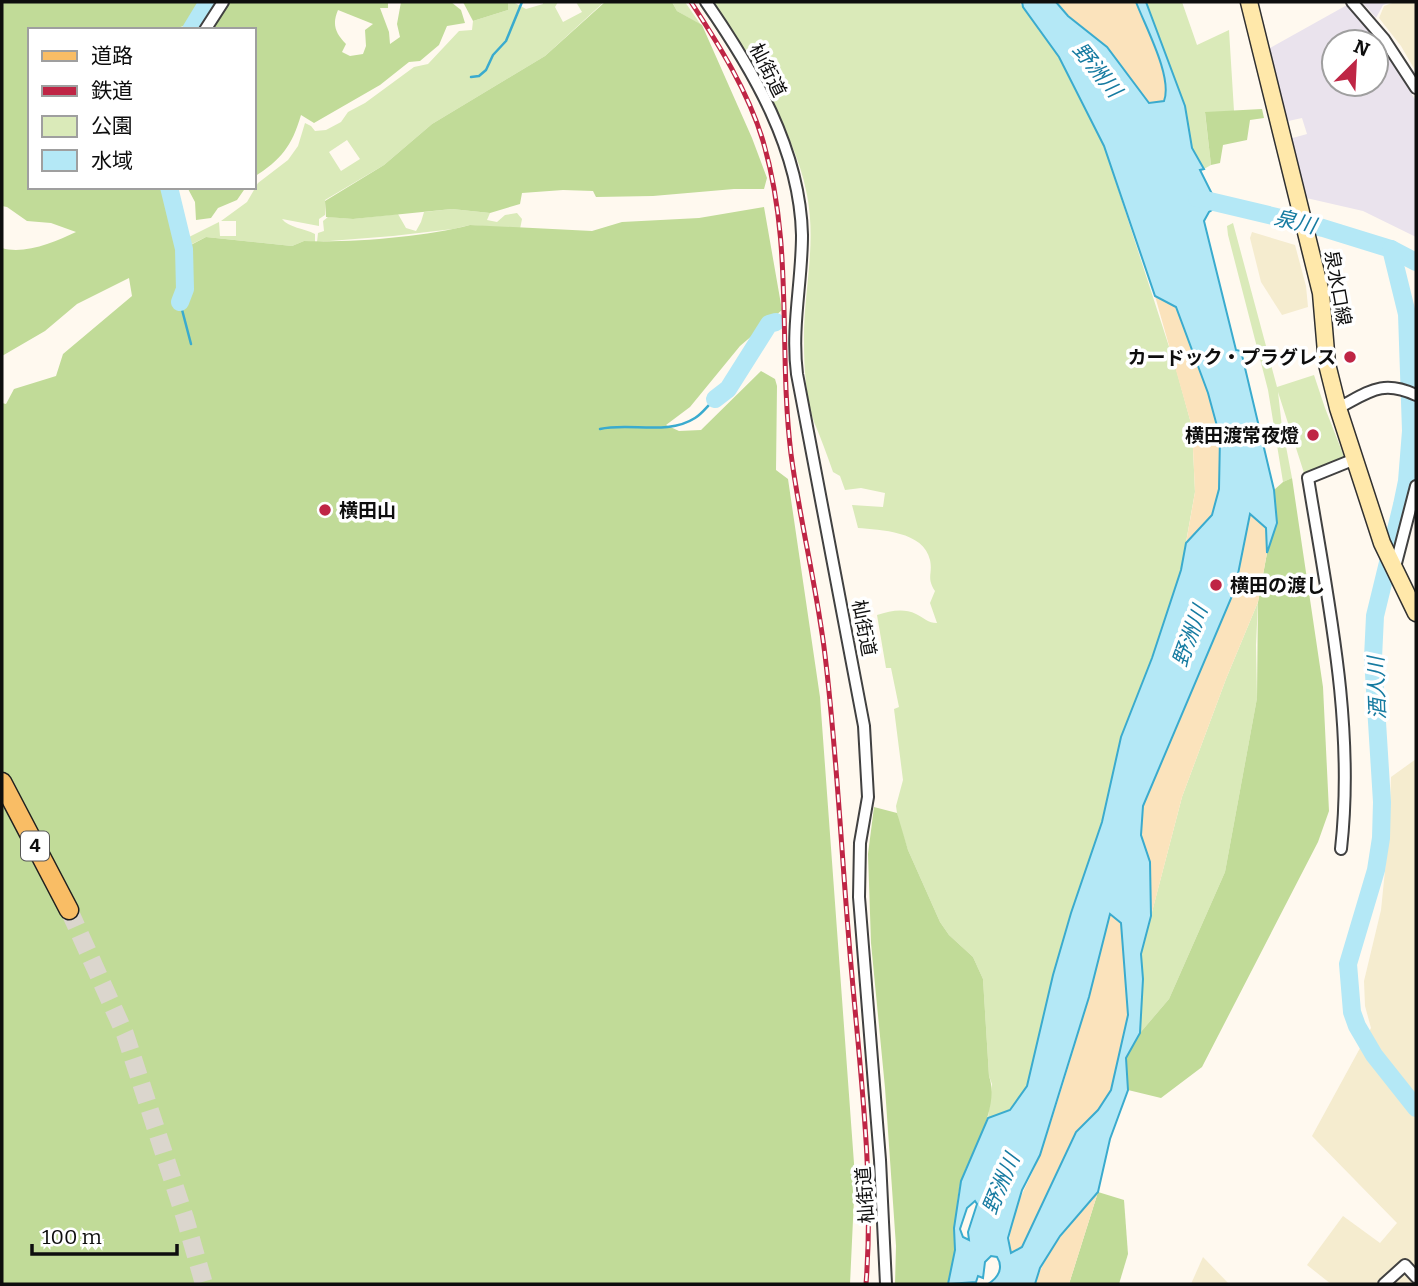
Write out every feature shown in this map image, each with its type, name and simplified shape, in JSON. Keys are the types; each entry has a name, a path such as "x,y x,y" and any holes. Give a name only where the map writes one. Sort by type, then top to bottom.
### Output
{"main road":[{"name":"泉水口線","path":"1249,2 1321,293 1327,364 1338,408 1382,543 1416,613"},
{"name":"4","path":"2,782 69,910"}],"street":[{"path":"206,28 223,2"},
{"name":"杣街道","path":"706,2 748,66 774,120 789,160 799,208 802,236 794,350 797,374 851,648 866,739 868,797 860,843 859,907 880,1160 886,1284"},
{"path":"1352,2 1384,39 1416,88"},
{"path":"1338,408 1377,388 1392,386 1416,395"},
{"path":"1341,849 1343,703 1308,478 1356,459"},
{"path":"1393,570 1416,486"},
{"path":"1384,1284 1405,1265 1416,1277"}],"shaded area":[{"path":"1362,2 1391,2 1383,5 1376,18"},
{"path":"1395,2 1416,2 1416,72 1390,28 1387,28 1379,18 1384,6"},
{"path":"1347,5 1367,28 1320,28 1320,98 1390,98 1390,59 1416,101 1416,237 1363,211 1302,197 1289,139 1307,134 1302,118 1284,122 1268,49"},
{"path":"1252,232 1295,245 1306,286 1308,307 1282,315 1261,282 1250,238"},
{"path":"1416,759 1416,1284 1331,1284 1307,1265 1343,1216 1380,1243 1397,1223 1312,1136 1371,1028 1365,1006 1364,981 1381,910 1391,777"},
{"path":"1203,1257 1229,1284 1191,1284"}],"green space":[{"path":"2,2 215,2 199,27 28,28 28,189 169,189 169,211 177,246 187,247 206,237 292,246 304,241 410,236 470,225 592,231 622,222 699,218 764,207 782,310 740,346 690,407 666,425 679,431 701,430 761,371 775,379 776,470 788,479 820,697 855,1177 850,1284 2,1284 2,403 6,404 14,389 56,376 63,354 132,296 129,278 77,304 45,331 2,356 2,248 30,249 76,232 51,223 27,221 2,206"},
{"path":"224,2 388,2 388,8 380,8 389,32 390,44 400,37 397,24 401,2 451,2 461,10 465,23 447,26 439,45 420,61 409,62 380,85 314,123 301,115 294,135 284,151 256,175 256,28 209,28","holes":["338,10 373,24 365,30 366,46 363,54 350,56 342,52 346,44 336,28"]},
{"path":"463,2 508,2 508,10 473,21"},
{"path":"508,2 526,9 543,2 558,2 555,7 563,22 582,12 576,2 604,2 545,56 432,124 384,165 325,200 325,215 319,219 319,226 282,219 315,234 315,242 304,241 292,246 206,237 186,247 176,246 174,237 183,240 219,222 220,236 236,236 236,221 221,221 247,202 258,183 288,160 298,146 305,123 315,131 326,130 341,122 348,112 365,103 414,67 428,64 459,31 472,30 473,21 508,10","holes":["347,140 360,159 341,171 329,152"]},
{"path":"605,2 672,2 677,11 702,25 752,138 767,178 764,189 596,197 593,191 563,190 522,193 520,204 490,213 452,209 353,219 326,217 325,201 384,165 432,124 545,56"},
{"path":"672,2 685,2 701,25 677,11"},
{"path":"709,2 1019,2 1059,57 1104,146 1175,365 1192,427 1195,492 1181,570 1152,658 1121,737 1102,822 1053,975 1027,1086 1010,1110 988,1118 992,1084 989,1076 983,979 973,957 949,935 940,922 908,850 896,806 903,780 894,709 899,707 891,668 886,668 877,615 906,611 937,623 930,603 935,591 930,579 930,560 926,550 910,538 889,531 858,528 852,505 883,507 885,493 861,488 845,490 840,476 833,472 811,413 806,383 804,324 811,233 801,169 767,95"},
{"path":"1146,2 1182,2 1197,45 1229,30 1234,111 1205,113 1211,165 1204,169 1192,148 1185,106"},
{"path":"1262,109 1264,118 1250,120 1247,140 1223,145 1220,163 1211,165 1205,112"},
{"path":"188,189 245,189 237,200 218,208 211,218 196,220 195,202"},
{"path":"452,209 490,213 487,220 497,222 505,215 517,213 522,219 520,229 470,225 393,236 317,242 318,233 324,231 323,221 328,217 353,219 398,214 406,228 416,231 424,212"},
{"path":"1233,223 1277,387 1314,375 1345,459 1305,476 1278,392 1282,427 1279,429 1281,437 1284,436 1292,478 1283,482 1268,390 1228,235 1227,226"},
{"path":"1292,478 1323,687 1329,811 1318,842 1202,1067 1161,1098 1128,1090 1126,1058 1140,1033 1169,999 1225,872 1257,698 1258,602 1267,553 1277,523 1274,490"},
{"path":"1258,602 1257,698 1225,872 1169,999 1140,1033 1143,979 1141,954 1182,797"},
{"path":"874,807 897,813 908,850 940,922 949,935 973,957 983,979 991,1101 984,1128 962,1178 957,1206 955,1253 948,1284 895,1284 896,1246 885,1088 871,943 868,854"},
{"path":"1098,1192 1124,1200 1128,1254 1119,1284 1069,1284"}],"sand":[{"path":"1056,2 1136,2 1161,65 1164,101 1149,103 1107,47 1068,16"},
{"path":"1155,296 1176,307 1208,393 1220,438 1219,489 1212,515 1186,543 1195,492 1192,427"},
{"path":"1250,513 1266,528 1267,553 1258,602 1182,797 1151,916 1150,862 1141,835 1143,806 1235,589"},
{"path":"1109,913 1121,923 1128,1015 1111,1090 1098,1110 1076,1132 1022,1247 1011,1254 1014,1214 1041,1152 1060,1093"},
{"path":"1098,1192 1069,1284 1035,1284 1054,1247"}],"water":[{"name":"野洲川","path":"1022,2 1056,2 1068,16 1107,47 1149,103 1164,101 1166,91 1161,65 1136,2 1146,2 1185,106 1192,148 1204,169 1200,170 1212,194 1219,196 1220,205 1209,212 1204,221 1236,350 1241,351 1274,490 1277,523 1267,553 1266,528 1250,514 1235,589 1143,806 1141,835 1150,862 1151,916 1141,954 1143,979 1140,1033 1126,1058 1128,1090 1110,1139 1098,1192 1060,1236 1040,1268 1035,1284 988,1284 995,1279 1000,1269 997,1257 991,1256 985,1262 983,1278 978,1276 976,1282 948,1284 955,1250 954,1228 961,1181 988,1118 1010,1110 1027,1086 1053,975 1102,822 1121,737 1152,658 1181,570 1186,543 1212,515 1219,489 1220,437 1208,393 1176,307 1155,296 1104,146 1059,57","holes":["1110,914 1121,923 1128,1015 1111,1090 1098,1110 1076,1132 1022,1247 1011,1253 1008,1238 1012,1224 1022,1190 1040,1155 1089,997","975,1201 977,1204 968,1232 969,1240 963,1237 960,1229 967,1208"]}],"waterway":[{"path":"192,28 208,2"},
{"path":"471,77 479,76 486,70 493,55 506,41 522,2"},
{"path":"169,189 184,249 185,289 180,302"},
{"name":"泉川","path":"1197,198 1323,228 1391,249 1416,262"},
{"name":"酒人川","path":"1391,249 1407,314 1411,431 1407,481 1375,616 1373,658 1382,802 1381,838 1376,870 1348,964 1352,1012 1357,1026 1374,1055 1416,1108"},
{"path":"180,302 191,344"},
{"path":"715,399 728,389 769,324 776,322"},
{"path":"600,429 673,426 698,416 715,399"}],"tunnel":[{"path":"69,910 125,1034 204,1284"}],"railway":[{"path":"691,2 732,69 757,122 773,181 779,220 791,454 822,630 837,775 865,1130 868,1207 866,1284"}],"place":[{"name":"カードック・プラグレス","path":"1350,357"},
{"name":"横田渡常夜燈","path":"1313,435"},
{"name":"横田山","path":"325,510"},
{"name":"横田の渡し","path":"1216,585"}]}
